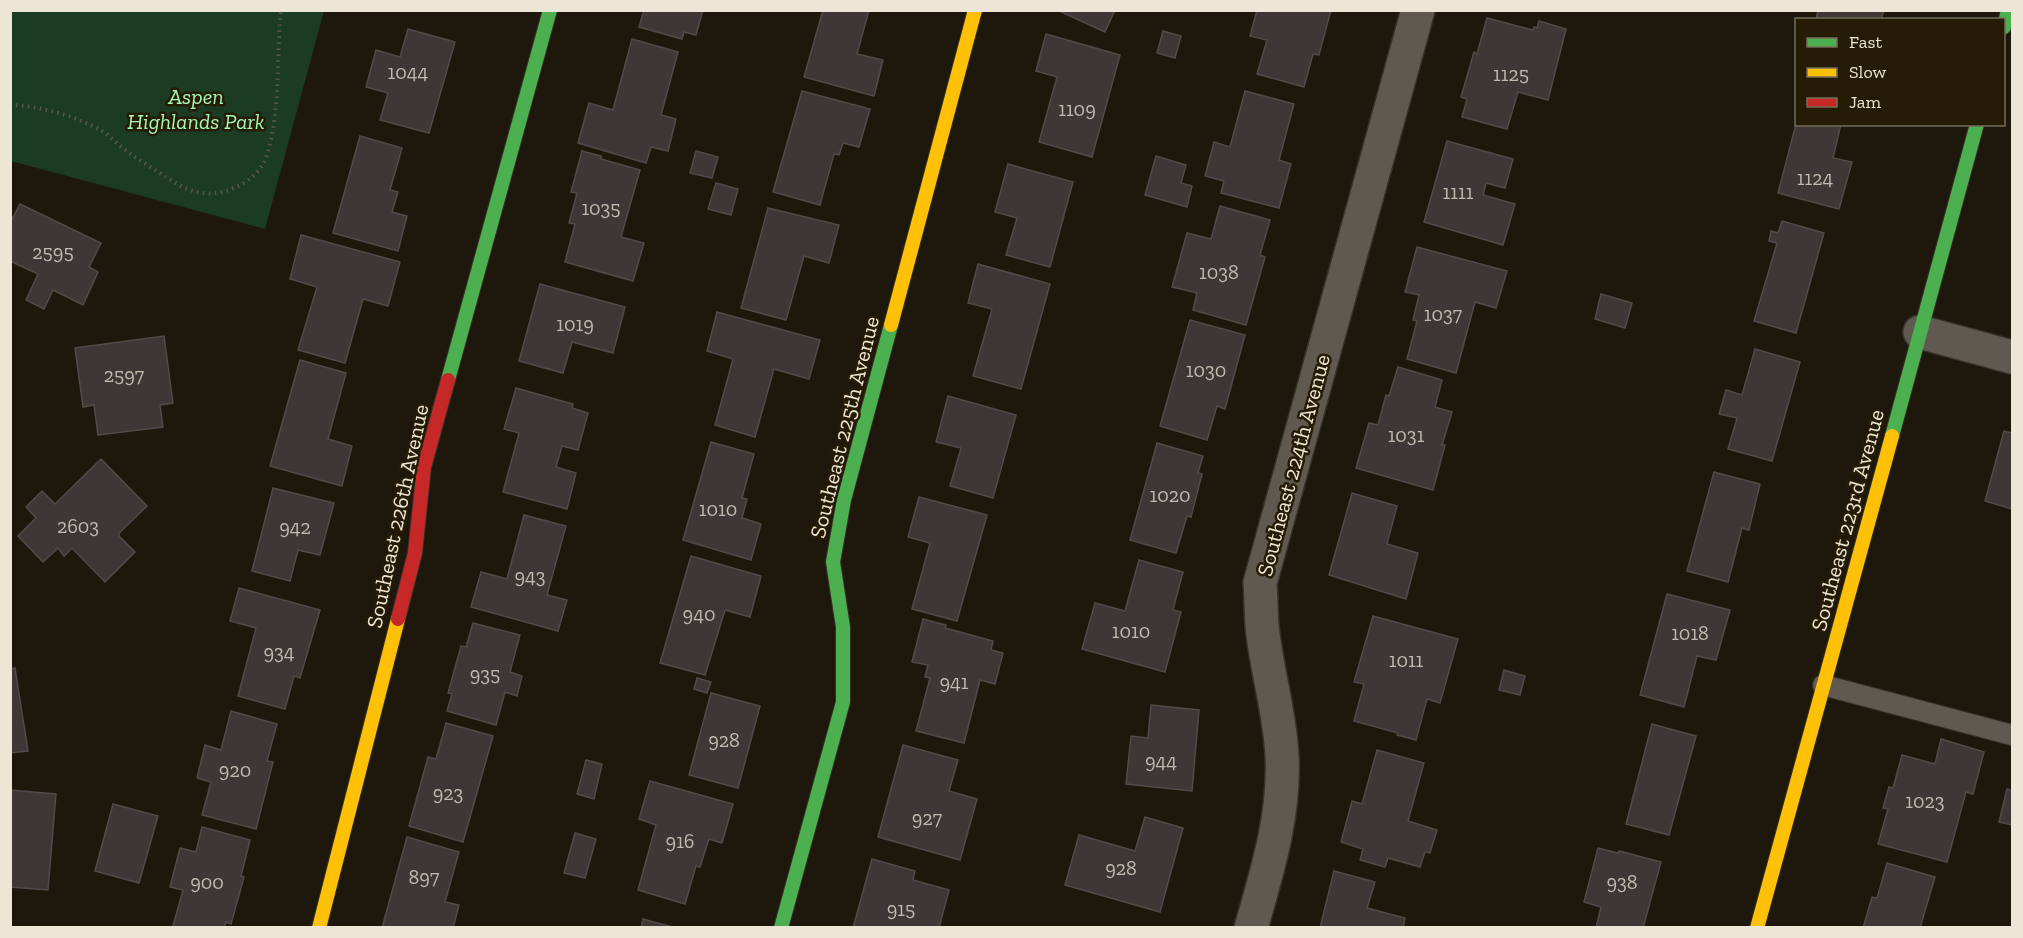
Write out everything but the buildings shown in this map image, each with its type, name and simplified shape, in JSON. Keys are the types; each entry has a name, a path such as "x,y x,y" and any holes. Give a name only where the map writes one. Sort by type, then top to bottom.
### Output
{"street":[{"name":"Southeast 226th Avenue","path":"319,927 415,554 424,467 550,10"},
{"name":"Southeast 225th Avenue","path":"781,927 843,702 843,627 833,562 844,500 975,10"},
{"name":"Southeast 224th Avenue","path":"1251,927 1273,849 1280,804 1282,759 1278,713 1262,626 1260,583 1418,10"},
{"name":"Southeast 223rd Avenue","path":"1757,927 1976,126"},
{"path":"1920,332 2013,357"}],"lane":[{"path":"1823,685 2013,735"}],"path":[{"path":"10,105 35,108 86,122 103,131 135,157 182,188 203,193 223,193 240,186 253,177 266,158 272,138 281,10"}],"green space":[{"name":"Aspen Highlands Park","path":"10,11 324,11 265,229 11,161"}],"traffic: fast":[{"path":"448,380 550,10"},
{"path":"2005,23 2008,10"},
{"path":"1892,436 1976,126"},
{"path":"781,928 843,702 843,627 833,562 844,500 891,325"}],"traffic: slow":[{"path":"891,325 975,10"},
{"path":"1757,928 1892,436"},
{"path":"319,928 398,619"}],"traffic: jam":[{"path":"398,619 415,553 424,467 448,380"}]}
